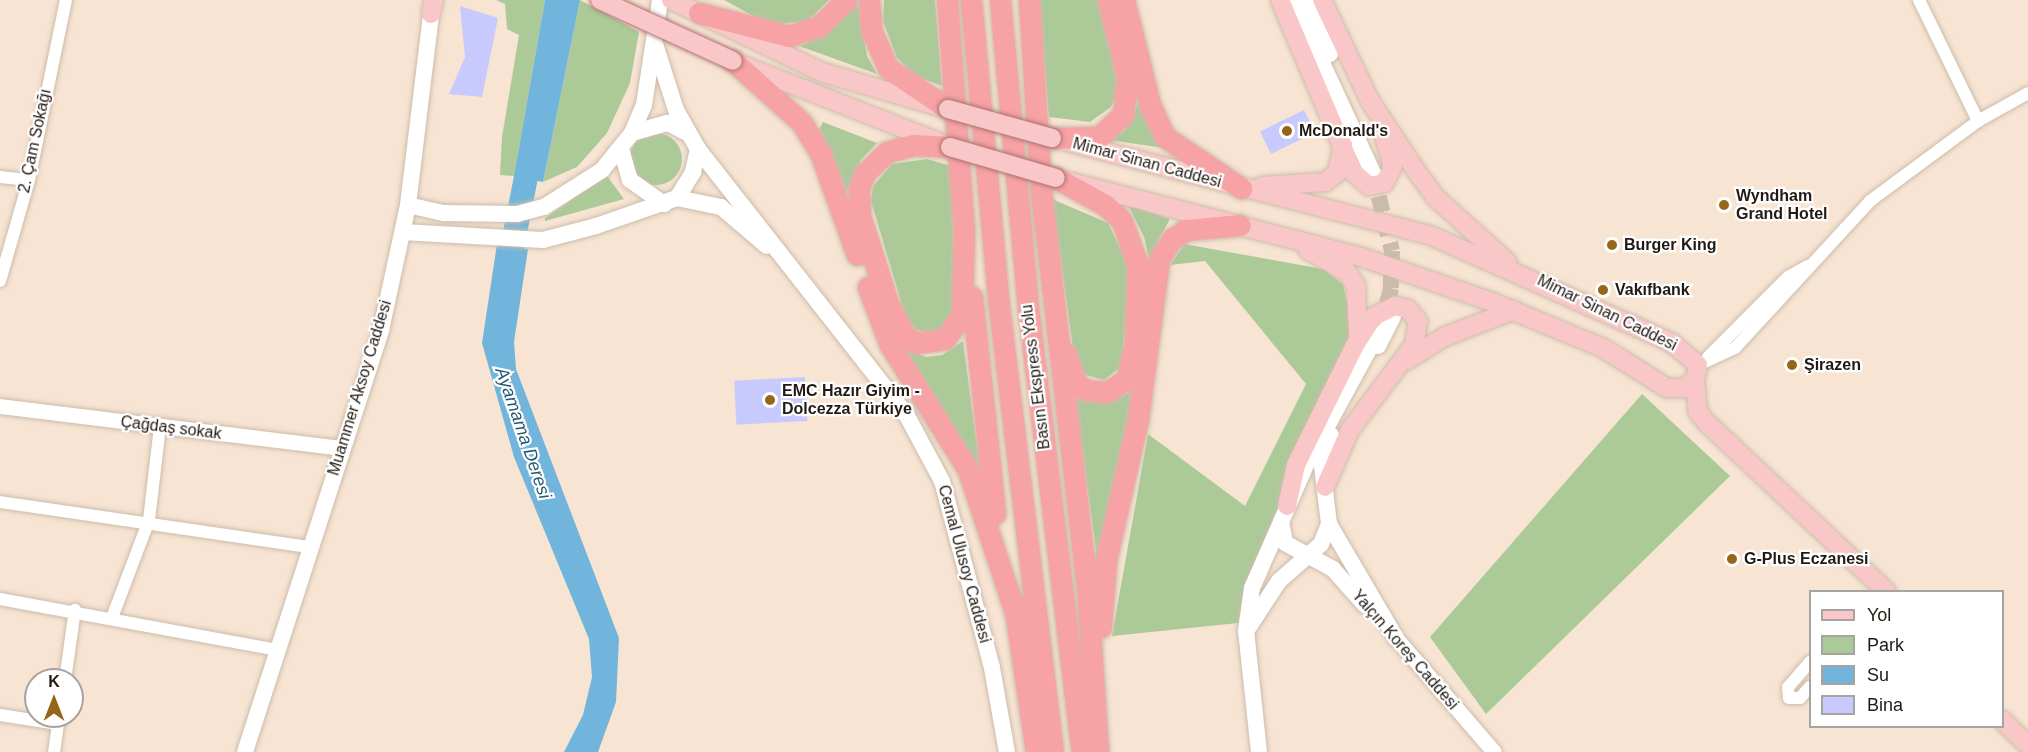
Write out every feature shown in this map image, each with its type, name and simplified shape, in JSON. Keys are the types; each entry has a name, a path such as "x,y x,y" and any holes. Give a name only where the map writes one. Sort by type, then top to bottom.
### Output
{"highway":[{"path":"699,13 789,36 819,26 846,0"},
{"path":"869,0 872,32 888,68 948,109"},
{"path":"948,0 964,231 992,493 1016,615 1036,752"},
{"name":"Basın Ekspress Yolu","path":"971,0 998,298 1053,752"},
{"name":"Basın Ekspress Yolu","path":"1000,0 1028,305 1092,750"},
{"path":"1021,0 1028,42 1055,312 1087,585 1092,750"},
{"path":"1028,42 1029,0"},
{"path":"1052,138 1099,137 1123,115 1127,76 1108,0"},
{"path":"1124,0 1150,105 1165,137 1241,188"},
{"path":"733,61 787,105 821,155 890,345 980,496 1016,615"},
{"path":"950,147 914,145 887,152 865,172 859,188 860,216 888,303 906,337 917,344 937,344 958,326 964,231"},
{"path":"1055,312 1076,383 1098,393 1119,387 1132,366 1135,344 1136,249 1110,209 1056,178"},
{"path":"1092,750 1106,560 1138,420 1159,259 1172,239 1186,230 1240,225"}],"main road":[{"name":"Mimar Sinan Caddesi","path":"600,0 733,61 950,147 1056,178 1283,236 1514,310 1603,348 1667,388 1684,388 1699,368 1672,343 1511,267 1432,236 1052,138 821,72 671,0"},
{"path":"408,205 492,217 544,207 580,188 621,149 632,133 650,82 660,0"},
{"path":"1280,0 1358,179 1369,186 1384,183 1393,167 1392,156 1370,101 1322,0"},
{"path":"1293,0 1378,170 1305,0"},
{"name":"Muammer Aksoy Caddesi","path":"245,752 308,547 381,330 408,205 432,4"},
{"name":"Cemal Ulusoy Caddesi","path":"654,41 694,142 906,414 942,481 992,668 1007,752"},
{"path":"1370,101 1435,196 1511,267"},
{"path":"403,232 543,240 670,201 693,172 694,142 668,123 632,133"},
{"path":"1241,188 1325,182 1337,173 1342,138"},
{"path":"621,149 630,180 670,201"},
{"name":"Cemal Ulusoy Caddesi","path":"670,201 722,207 798,276"},
{"path":"1283,236 1347,272 1356,286 1361,322 1355,345"},
{"path":"1284,514 1296,465 1355,345 1373,317 1395,306 1408,309 1418,321 1418,335 1400,364 1350,430 1324,487"},
{"path":"1400,364 1444,337 1514,310"},
{"path":"1393,317 1326,445 1324,487 1329,524 1396,638"},
{"path":"1259,752 1246,631 1252,588 1284,514 1378,333"},
{"path":"1699,368 1693,394 1706,422 1883,590"},
{"name":"Yalçın Koreş Caddesi","path":"1284,514 1285,543 1333,569 1396,638"},
{"path":"1246,631 1279,580 1310,556 1329,524"},
{"path":"2004,722 2028,745"}],"street":[{"name":"2. Çam Sokağı","path":"0,281 29,180 66,0"},
{"path":"1919,0 1978,121"},
{"path":"1699,368 1735,348 1870,201 1978,121 2028,93"},
{"path":"0,177 29,180"},
{"name":"Çağdaş sokak","path":"0,406 341,448"},
{"path":"113,615 148,520 160,426"},
{"path":"0,502 148,520 308,547"},
{"path":"0,599 113,615 278,650"},
{"path":"67,668 75,610"},
{"name":"Yalçın Koreş Caddesi","path":"1396,638 1494,752"},
{"path":"1809,663 1788,687 1789,698 1800,698 1809,688"},
{"path":"0,715 24,717"},
{"path":"54,752 57,728"}],"green space":[{"path":"496,0 545,0 514,176 500,175 502,137 519,35 507,29 505,4"},
{"path":"580,0 639,32 630,83 607,133 577,167 543,182"},
{"path":"724,0 829,0 808,21 770,25"},
{"path":"884,0 935,0 942,86 915,76 897,58 883,21"},
{"path":"1039,0 1099,0 1119,89 1111,107 1090,122 1049,117"},
{"path":"858,2 867,56 877,74 799,46 826,35"},
{"path":"1141,97 1164,148 1109,140 1125,130"},
{"path":"823,122 877,143 861,160 847,192 819,130"},
{"path":"656,133 670,137 678,145 682,159 678,173 670,181 656,185 642,181 634,173 630,159 634,145 642,137"},
{"path":"927,159 951,166 956,308 954,321 933,334 916,330 905,315 871,201 873,186 892,164"},
{"path":"607,176 624,199 545,221 545,218"},
{"path":"1052,199 1108,223 1132,272 1121,367 1104,380 1082,374 1074,355"},
{"path":"1128,205 1170,219 1149,258 1144,237"},
{"path":"1184,244 1323,269 1343,284 1354,333 1246,585 1238,623 1112,636 1148,434 1245,506 1306,384 1205,261 1170,265"},
{"path":"963,341 980,469 976,470 897,344 926,357 942,355"},
{"path":"1138,380 1097,558 1075,398 1108,403 1129,393"},
{"path":"1642,394 1730,476 1486,714 1430,637"}],"water":[{"path":"545,0 580,0 543,182 514,176"},
{"path":"497,244 528,249 514,342 516,369 619,638 616,702 598,752 564,752 583,715 592,677 589,639 514,457 482,343"}],"building":[{"path":"460,6 498,18 482,97 449,94 465,57"},
{"name":"McDonald's","path":"1304,110 1315,132 1271,154 1260,131"},
{"name":"EMC Hazır Giyim - Dolcezza Türkiye","path":"805,377 807,421 736,425 734,381"}],"waterway":[{"name":"Ayamama Deresi","path":"509,263 532,147"}],"tunnel":[{"path":"1373,173 1392,251 1391,288 1383,319"}],"place":[{"name":"McDonald's","path":"1287,131"},
{"name":"Wyndham Grand Hotel","path":"1724,205"},
{"name":"Burger King","path":"1612,245"},
{"name":"Vakıfbank","path":"1603,290"},
{"name":"Şirazen","path":"1792,365"},
{"name":"EMC Hazır Giyim - Dolcezza Türkiye","path":"770,400"},
{"name":"G-Plus Eczanesi","path":"1732,559"}]}
